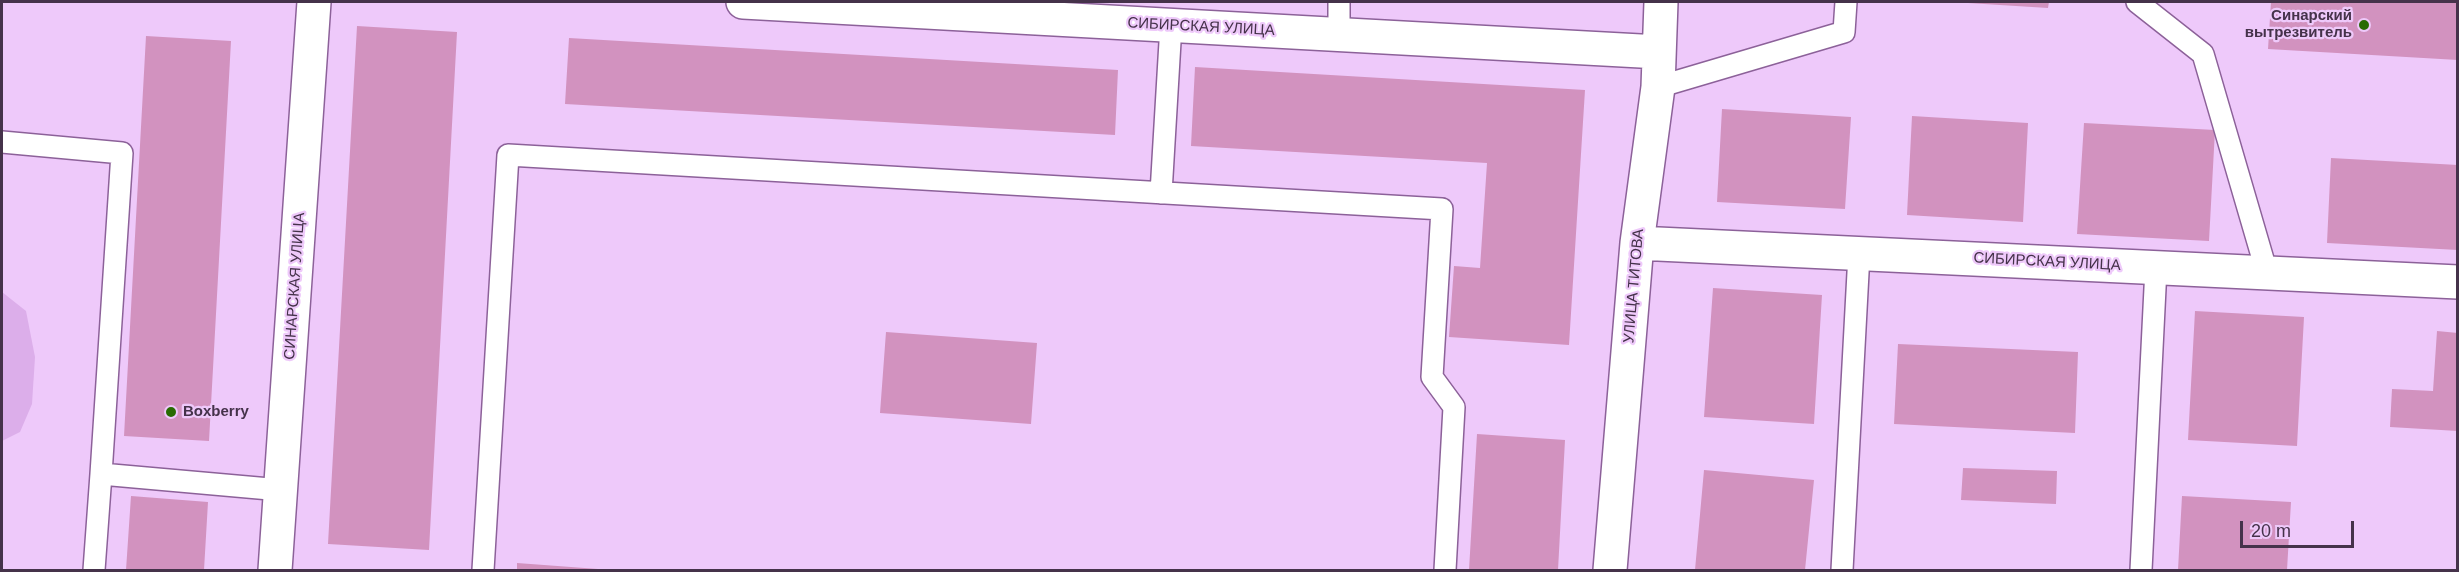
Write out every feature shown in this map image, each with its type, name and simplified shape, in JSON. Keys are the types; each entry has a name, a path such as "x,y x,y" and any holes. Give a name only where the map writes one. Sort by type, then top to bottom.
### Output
{"street":[{"name":"СИНАРСКАЯ УЛИЦА","path":"275,570 314,2"},
{"name":"СИБИРСКАЯ УЛИЦА","path":"743,2 1059,10 1171,26 1659,52"},
{"name":"УЛИЦА ТИТОВА","path":"1610,570 1637,243 1658,87 1661,2"},
{"name":"СИБИРСКАЯ УЛИЦА","path":"1637,243 2457,282"}],"lane":[{"path":"1339,35 1340,2"},
{"path":"1658,87 1844,32 1846,2"},
{"path":"2137,2 2203,54 2267,273"},
{"path":"1161,193 1171,26"},
{"path":"2,142 122,153 94,570"},
{"path":"483,570 508,154 1442,209 1432,376 1454,407 1445,570"},
{"path":"1842,570 1859,254"},
{"path":"2141,570 2156,268"},
{"path":"101,474 281,490"}],"shaded area":[{"path":"2,292 26,311 35,357 32,404 20,432 2,441"}],"building":[{"path":"1968,2 2049,2 2048,8"},
{"name":"Синарский вытрезвитель","path":"2271,2 2458,2 2458,60 2268,49"},
{"path":"357,26 457,32 429,550 328,544"},
{"path":"146,36 231,41 209,441 124,436"},
{"path":"569,38 1118,70 1115,135 565,104"},
{"path":"1195,67 1585,90 1569,345 1449,337 1454,266 1480,268 1487,163 1191,146"},
{"path":"1722,109 1851,117 1845,209 1717,202"},
{"path":"1912,116 2028,123 2023,222 1907,215"},
{"path":"2084,123 2215,130 2209,241 2077,234"},
{"path":"2331,158 2458,165 2458,250 2327,243"},
{"path":"1713,288 1822,295 1814,424 1704,417"},
{"path":"2195,311 2304,317 2297,446 2188,440"},
{"path":"2437,331 2458,333 2458,431 2390,427 2392,389 2433,391"},
{"path":"886,332 1037,343 1031,424 880,413"},
{"path":"1898,344 2078,352 2075,433 1894,424"},
{"path":"1477,434 1565,440 1558,570 1469,570"},
{"path":"1963,468 2057,471 2056,504 1961,500"},
{"path":"1704,470 1814,480 1805,570 1695,570"},
{"path":"131,496 208,502 204,570 126,570"},
{"path":"2182,496 2291,502 2287,570 2178,570"},
{"path":"517,563 598,569 598,570 517,570"}],"place":[{"name":"Синарский вытрезвитель","path":"2364,25"},
{"name":"Boxberry","path":"171,412"}]}
